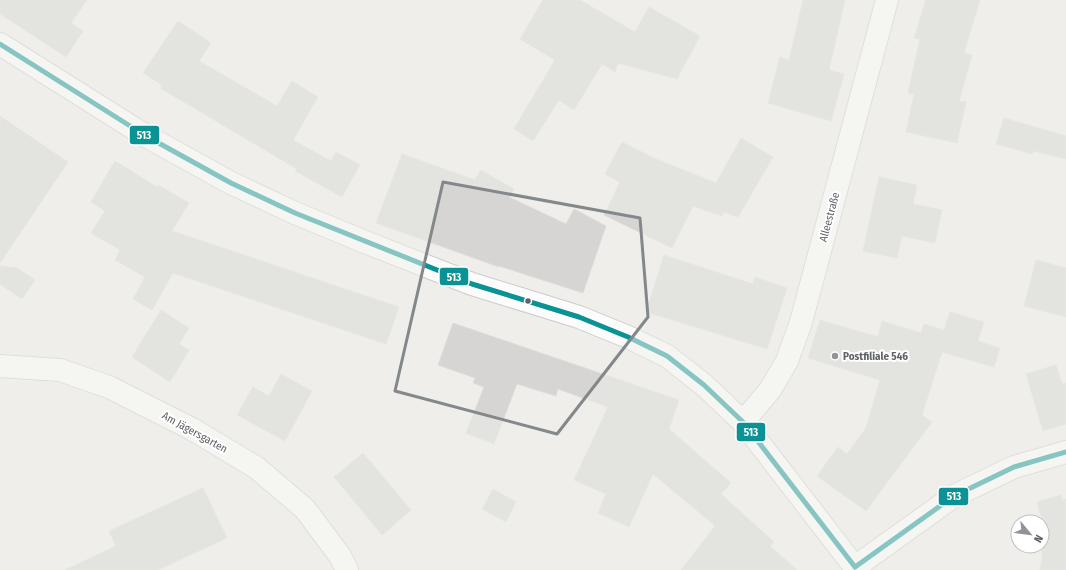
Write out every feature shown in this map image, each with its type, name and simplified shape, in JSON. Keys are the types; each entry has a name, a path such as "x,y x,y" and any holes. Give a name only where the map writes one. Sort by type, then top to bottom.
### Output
{"street":[{"name":"Alleestraße","path":"743,422 770,390 787,361 801,322 886,0"},
{"path":"0,44 146,136 230,183 295,213 472,284 579,317 667,356 704,385 743,422 856,569 954,496 1014,467 1066,452"},
{"name":"Am Jägersgarten","path":"0,366 60,370 109,386 192,429 257,468 305,509 340,556 347,570"}],"highlighted area":[{"path":"443,182 640,218 648,317 557,434 395,391"}],"building":[{"path":"0,0 87,0 71,23 83,31 66,57 0,14"},
{"path":"543,0 580,0 635,32 649,7 700,36 677,79 618,63 615,72 602,64 574,110 559,100 533,141 514,129 555,60 520,39"},
{"path":"803,0 845,0 829,70 844,74 831,121 768,103 780,57 789,60"},
{"path":"926,0 980,0 964,53 972,55 959,101 966,102 957,143 906,132 914,94 908,93 920,39 914,38"},
{"path":"178,21 211,43 199,61 277,106 292,81 318,97 293,140 331,161 336,152 360,165 342,197 295,171 297,169 160,88 162,85 143,73"},
{"path":"0,116 68,162 0,263"},
{"path":"1004,118 1066,136 1066,159 1033,151 1032,154 996,144"},
{"path":"741,138 773,157 738,217 724,212 722,216 693,206 672,248 604,215 620,182 605,174 622,142 656,159 716,183"},
{"path":"402,154 475,180 481,170 514,189 509,197 566,224 574,209 606,226 583,293 499,267 376,223"},
{"path":"115,161 157,187 158,185 189,203 172,231 399,307 386,344 173,273 152,310 133,299 145,277 115,260 120,250 91,233 105,211 91,202"},
{"path":"879,177 917,185 913,204 942,210 935,243 902,236 897,258 863,251"},
{"path":"664,255 753,284 755,277 787,288 767,349 646,312"},
{"path":"1036,260 1066,268 1066,317 1024,306"},
{"path":"0,266 17,268 35,280 22,299 0,284"},
{"path":"161,310 189,328 179,344 189,350 170,382 132,357"},
{"path":"950,312 984,322 978,341 1000,348 994,367 942,352 922,415 932,422 866,511 817,476 838,447 847,454 866,428 880,380 808,358 820,320 878,337 882,321 921,333 924,324 944,330"},
{"path":"453,323 679,400 669,429 731,483 721,494 774,542 770,546 797,570 681,570 715,526 653,474 629,527 598,513 606,494 574,480 608,407 558,389 556,396 517,384 494,444 466,433 484,387 473,383 475,378 438,365"},
{"path":"1056,365 1062,384 1066,383 1066,424 1043,431 1026,374"},
{"path":"281,374 312,391 285,441 237,415 253,387 269,396"},
{"path":"363,453 411,510 382,535 334,477"},
{"path":"203,488 227,538 158,570 65,570 116,546 109,531"},
{"path":"493,489 516,502 506,522 482,509"},
{"path":"1061,495 1062,500 1066,499 1066,570 1040,570 1042,554 1050,554 1050,514 1040,514 1037,502"}],"transit line":[{"name":"513","path":"0,44 146,136 231,183 295,213 472,284 579,317 628,337 667,356 704,385 743,422 855,567"},
{"name":"513","path":"855,567 954,496 1014,467 1066,452"}],"place":[{"name":"Postfiliale 546","path":"835,356"}]}
